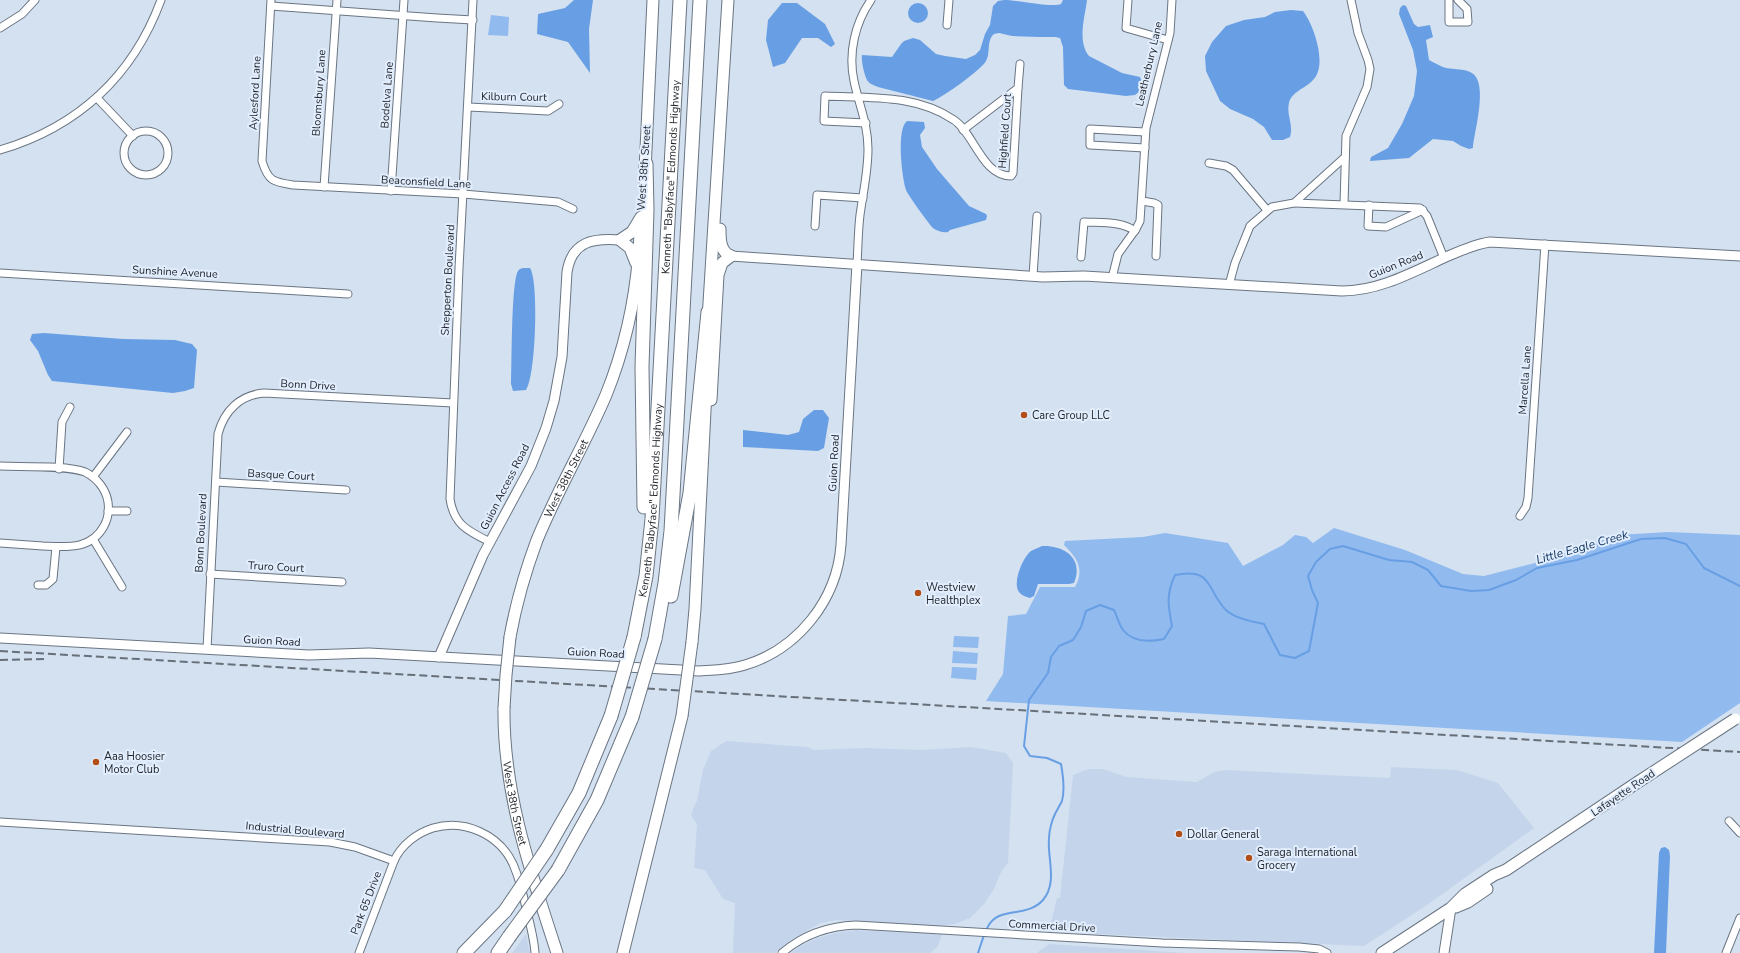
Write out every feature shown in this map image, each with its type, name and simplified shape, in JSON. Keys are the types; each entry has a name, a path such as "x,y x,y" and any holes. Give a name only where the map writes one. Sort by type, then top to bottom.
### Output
{"highway":[{"name":"Kenneth \"Babyface\" Edmonds Highway","path":"464,953 505,911 547,849 579,792 611,716 634,637 646,576 652,519 680,0"},
{"name":"Kenneth \"Babyface\" Edmonds Highway","path":"498,953 558,870 597,800 632,717 655,638 665,584 671,531 700,0"},
{"path":"646,164 647,210 642,367 646,576"},
{"path":"655,638 670,598 690,493 708,312"}],"main road":[{"name":"West 38th Street","path":"557,953 526,855 513,804 505,746 504,708 506,670 510,637 517,602 531,556 599,410 614,373 628,323 637,268 646,164 653,0"},
{"path":"623,953 682,716 692,642 703,454 708,312 728,0"},
{"path":"703,454 710,411 718,275 722,263 731,256 724,252 720,240 717,188"},
{"path":"637,268 630,248 620,240 630,234 641,217"},
{"name":"Lafayette Road","path":"1382,953 1451,908 1465,904 1505,876 1506,870 1737,717"}],"street":[{"path":"0,28 22,14 35,0"},
{"path":"0,150 31,140 54,128 71,118 97,98 117,78 132,58 147,34 161,0"},
{"name":"Bloomsbury Lane","path":"324,187 337,0"},
{"name":"Bodelva Lane","path":"390,191 404,0"},
{"name":"Shepperton Boulevard","path":"474,0 463,194 450,499 452,513 460,523 471,532 490,542"},
{"path":"857,264 860,215 868,156 866,123 853,72 853,44 859,21 871,0"},
{"path":"948,25 949,0"},
{"path":"1128,0 1126,28 1168,40"},
{"name":"Leatherbury Lane","path":"1112,278 1118,254 1135,231 1140,218 1145,132 1171,29 1172,0"},
{"path":"1344,204 1346,136 1367,87 1370,69 1358,33 1351,0"},
{"path":"1449,0 1449,22 1468,22 1467,9 1458,0"},
{"path":"271,3 336,11 472,20"},
{"name":"Aylesford Lane","path":"271,3 262,161 266,174 276,183"},
{"name":"Highfield Court","path":"866,123 824,121 825,96 891,99 922,105 954,119 991,168 1000,174 1008,176 1012,175 1020,64"},
{"name":"Highfield Court","path":"963,130 1018,88"},
{"path":"97,98 133,136"},
{"name":"Kilburn Court","path":"468,107 548,110 559,104"},
{"path":"1145,132 1090,129 1090,145 1145,148"},
{"path":"147,131 160,136 166,143 168,158 161,169 156,172 145,174 137,172 131,168 126,160 124,151 127,143 133,136 140,132 147,131"},
{"path":"1294,203 1346,157"},
{"path":"1209,163 1226,166 1233,170 1267,210"},
{"name":"Beaconsfield Lane","path":"276,183 390,191 463,194 558,202 573,209"},
{"path":"815,226 817,195 863,198"},
{"path":"1142,201 1158,205 1156,256"},
{"path":"1229,285 1248,229 1267,210 1276,206 1294,203 1416,207 1422,210 1427,216 1444,258"},
{"path":"1369,205 1368,226 1386,227 1422,210"},
{"path":"1033,276 1037,216"},
{"path":"1081,257 1084,222 1121,224 1128,226 1135,231"},
{"name":"Guion Access Road","path":"439,656 490,542 531,466 541,443 553,407 562,357 567,272 571,259 579,247 588,242 602,239 620,240"},
{"name":"Guion Road","path":"731,256 1033,276 1084,276 1334,291 1359,291 1378,287 1472,246 1490,242 1740,256"},
{"name":"Marcella Lane","path":"1520,516 1526,506 1528,498 1546,244"},
{"name":"Guion Road","path":"0,638 309,655 369,653 712,671 733,668 755,662 782,648 802,632 816,615 828,596 835,579 840,560 857,264"},
{"name":"Sunshine Avenue","path":"0,273 348,294"},
{"name":"Bonn Drive","path":"223,419 232,407 241,400 261,394 453,402"},
{"path":"59,469 62,422 70,407"},
{"name":"Bonn Boulevard","path":"207,649 218,434 223,419"},
{"path":"93,477 127,432"},
{"path":"0,466 79,471 93,477 102,487 106,494 108,511 106,524 93,539 86,544 74,547 56,547 0,543"},
{"name":"Basque Court","path":"216,482 346,490"},
{"path":"108,511 127,511"},
{"path":"93,539 122,587"},
{"path":"38,585 46,585 53,579 56,547"},
{"name":"Truro Court","path":"210,574 342,582"},
{"path":"1729,821 1740,833"},
{"name":"Industrial Boulevard","path":"0,822 330,842 361,849 394,861"},
{"path":"394,861 403,847 413,839 421,833 439,826 452,825 471,828 492,838 506,852 515,869 532,930 535,953"},
{"name":"Park 65 Drive","path":"359,953 394,861"},
{"path":"1444,952 1451,908"},
{"path":"1726,953 1740,918"},
{"name":"Commercial Drive","path":"782,953 811,934 829,928 859,925 1162,943 1299,947 1319,949 1327,953"}],"shaded area":[{"path":"574,0 593,0 589,29 590,73 568,42 537,34 538,14 565,8"},
{"path":"1004,0 1057,5 1061,4 1063,0 1087,0 1083,29 1083,43 1085,50 1089,56 1122,73 1140,77 1140,91 1135,95 1126,96 1068,89 1064,85 1063,47 1060,38 1012,36 999,33 994,34 990,40 987,58 983,65 961,83 933,101 878,87 867,80 863,67 862,55 892,57 904,41 913,38 920,40 936,54 966,59 975,55 980,50 985,34 990,25 993,6 998,1"},
{"path":"782,3 797,3 825,24 835,44 831,47 818,38 802,38 785,63 773,67 766,40 768,20"},
{"path":"918,3 925,6 928,13 925,20 918,23 911,20 908,13 911,6"},
{"path":"1403,5 1406,6 1414,24 1418,27 1430,25 1433,37 1426,40 1429,60 1446,68 1460,69 1470,72 1476,77 1480,95 1473,148 1469,149 1453,141 1433,139 1409,158 1370,161 1371,157 1388,148 1402,124 1414,96 1417,71 1413,50 1399,14 1400,8"},
{"path":"1291,10 1303,11 1307,17 1318,46 1319,65 1317,74 1313,80 1290,99 1288,112 1291,128 1290,137 1283,140 1272,140 1264,127 1253,119 1230,109 1220,101 1206,71 1205,56 1212,42 1226,26 1244,20 1265,17 1275,12"},
{"path":"491,15 509,17 508,36 488,35"},
{"path":"907,121 924,122 925,128 920,135 922,147 937,169 969,206 986,214 986,220 950,230 948,232 942,232 933,228 906,190 904,184 901,143 902,133"},
{"path":"523,268 530,268 533,276 535,291 535,329 532,367 526,390 513,391 511,384 514,291 518,271"},
{"path":"44,333 123,339 175,340 192,344 197,350 194,388 173,393 52,381 38,351 30,340 32,334"},
{"path":"814,410 823,410 829,418 824,448 818,451 743,447 743,430 788,435 799,432 803,419"},
{"path":"1334,528 1405,550 1463,574 1484,576 1539,562 1618,535 1668,532 1740,535 1740,703 1682,742 986,701 1003,674 1008,616 1026,614 1040,587 1075,587 1078,581 1078,564 1076,559 1064,545 1065,541 1143,537 1165,533 1228,543 1243,566 1283,545 1295,535 1306,537 1313,543"},
{"path":"1042,546 1058,548 1070,555 1074,560 1076,567 1074,583 1038,584 1034,596 1030,598 1021,594 1017,588 1019,570 1028,554 1032,550"},
{"path":"954,636 979,637 978,648 953,647"},
{"path":"953,651 978,653 977,664 952,663"},
{"path":"952,667 977,668 976,680 951,678"},
{"path":"726,741 807,747 814,750 865,748 922,750 971,747 1006,753 1013,763 1008,863 1002,870 994,889 984,904 970,918 955,924 939,926 836,920 820,923 788,942 775,953 733,953 735,903 723,899 705,870 694,868 697,824 691,816 697,801 703,770 711,751"},
{"path":"1391,767 1457,770 1498,783 1534,828 1430,903 1364,946 1096,934 1051,923 1057,898 1060,898 1073,775 1088,769 1103,769 1126,777 1197,782 1214,772 1226,770 1390,778"},
{"path":"1665,847 1669,850 1670,856 1666,953 1654,953 1659,853 1661,848"},
{"path":"857,930 942,934 938,946 930,953 791,953 817,938"},
{"path":"526,934 530,953 512,953"},
{"path":"1049,944 1185,953 1037,953"}],"waterway":[{"name":"Little Eagle Creek","path":"978,953 985,932 991,922 1002,915 1023,911 1037,905 1043,900 1050,886 1051,870 1049,835 1053,819 1062,801 1063,778 1061,764 1047,758 1030,756 1024,746 1029,700 1048,673 1051,657 1059,646 1073,640 1081,627 1086,611 1100,605 1114,610 1122,628 1132,637 1148,641 1164,639 1172,626 1169,594 1175,575 1188,573 1197,574 1208,582 1220,602 1229,613 1249,621 1264,624 1280,655 1295,658 1309,651 1318,603 1308,576 1316,562 1330,549 1343,546 1389,560 1412,562 1428,570 1441,586 1471,591 1489,590 1516,580 1537,568 1577,560 1641,539 1665,538 1686,544 1704,568 1740,586"}],"railway":[{"path":"0,651 1740,752"},
{"path":"0,660 44,659"}],"place":[{"name":"Care Group LLC","path":"1024,415"},
{"name":"Westview Healthplex","path":"918,593"},
{"name":"Aaa Hoosier Motor Club","path":"96,762"},
{"name":"Dollar General","path":"1179,834"},
{"name":"Saraga International Grocery","path":"1249,858"}]}
